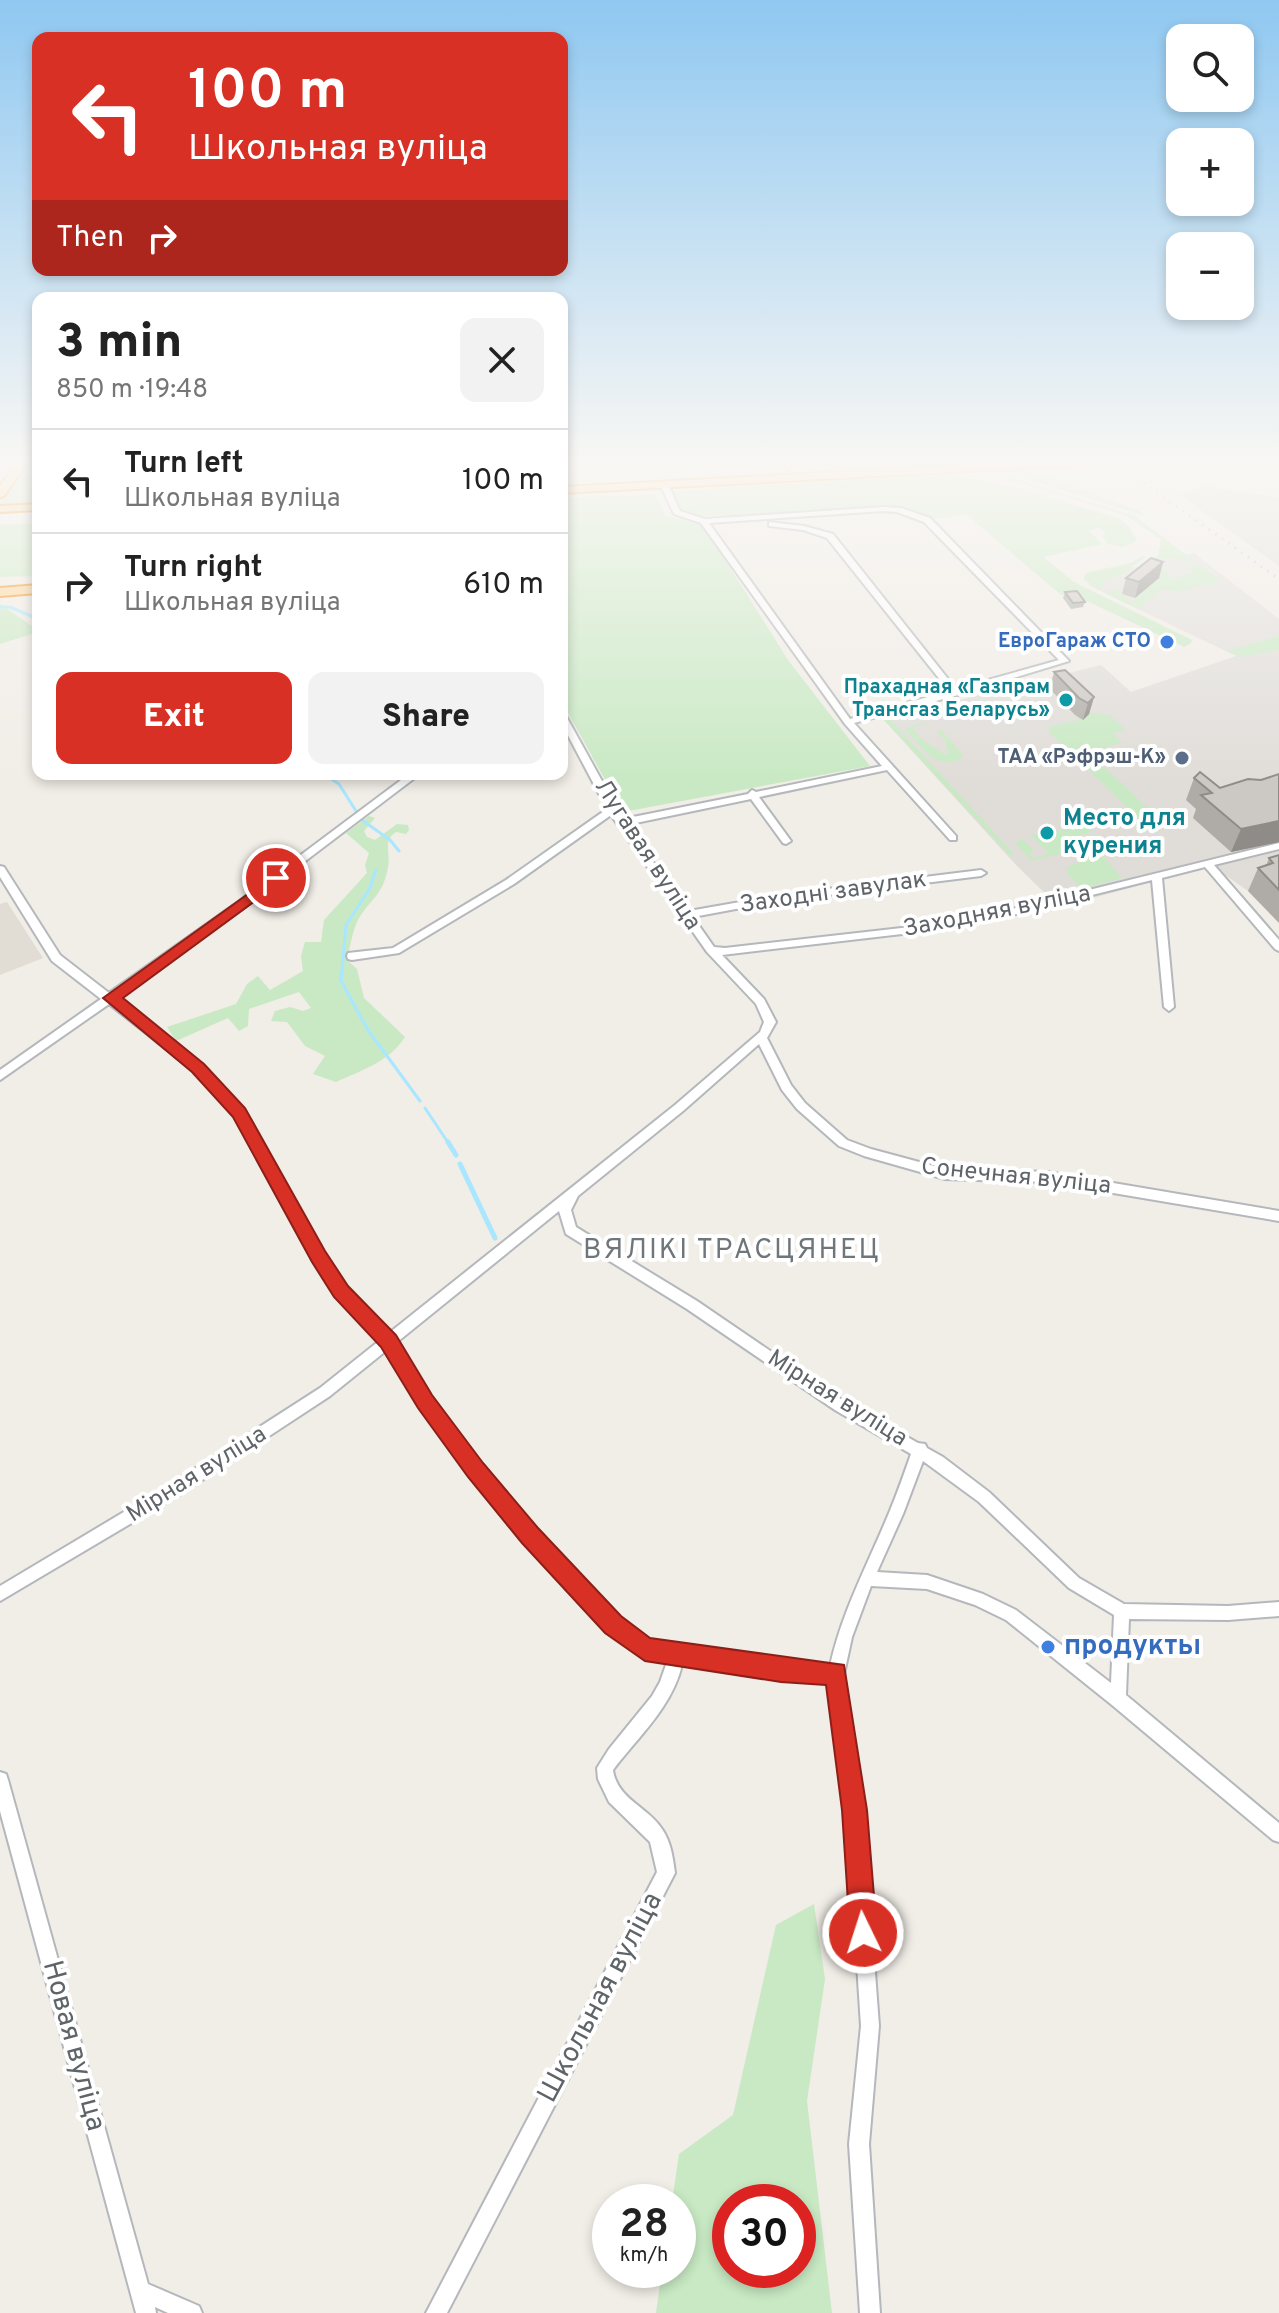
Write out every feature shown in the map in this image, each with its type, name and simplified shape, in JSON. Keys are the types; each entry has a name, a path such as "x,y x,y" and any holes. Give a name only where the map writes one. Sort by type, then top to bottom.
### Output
{"highway":[{"path":"0,586 32,587"},
{"path":"0,592 32,588"}],"street":[{"path":"738,568 848,722 953,838"},
{"path":"855,568 955,693"},
{"path":"848,722 1065,661 975,568"},
{"name":"Лугавая вуліца","path":"568,727 620,823 711,950"},
{"path":"620,823 752,793 889,767"},
{"path":"0,1076 112,998 407,780"},
{"path":"752,793 786,841"},
{"path":"352,956 395,951 510,882 613,809"},
{"name":"Заходняя вуліца","path":"711,950 725,952 928,928 1012,912 1279,846"},
{"path":"1208,864 1279,947"},
{"path":"0,869 56,958 112,998 198,1068 239,1112 318,1257 341,1292 388,1341 420,1394 475,1470 541,1547 624,1633 645,1649 676,1656 836,1674"},
{"name":"Заходні завулак","path":"686,915 779,898 981,873"},
{"path":"1157,877 1169,1007"},
{"path":"711,950 765,1009 770,1022 761,1037"},
{"name":"Мірная вуліца","path":"0,1594 77,1550 325,1392 679,1108 761,1037"},
{"name":"Сонечная вуліца","path":"761,1037 786,1087 801,1106 843,1143 868,1153 945,1174 1048,1177 1279,1216"},
{"path":"570,1230 565,1210 573,1193"},
{"name":"Мірная вуліца","path":"547,1213 692,1305 840,1406 920,1449 984,1497 1074,1583 1122,1611 1228,1613 1279,1609"},
{"path":"870,2313 859,2144 870,2026 855,1810 836,1674 844,1637 920,1449"},
{"path":"866,1579 927,1582 978,1599 1011,1615 1118,1699 1279,1834"},
{"path":"1118,1699 1122,1611"},
{"name":"Школьная вуліца","path":"436,2313 666,1873 662,1847 653,1832 605,1784 605,1768 664,1693 674,1675 676,1656"},
{"name":"Новая вуліца","path":"0,1780 146,2313"},
{"path":"139,2290 192,2313"}],"shaded area":[{"path":"1130,568 1213,568 1279,619 1279,923 1248,891 1212,866 1059,907 1016,865 883,719 1101,665 1131,692 1236,656 1088,585"},
{"path":"7,902 43,958 0,975 0,904"}],"green space":[{"path":"0,568 32,568 32,576 0,577"},
{"path":"568,568 730,568 788,660 870,766 623,812 568,713"},
{"path":"1029,568 1057,568 1074,582 1192,640 1184,647 1074,595 1061,595"},
{"path":"1108,568 1130,568 1116,578 1110,577 1102,583 1106,586 1099,590 1084,580 1085,573"},
{"path":"1154,568 1160,568 1173,579 1194,573 1189,568 1204,568 1222,581 1178,592 1162,589 1138,609 1105,593 1115,589 1132,602 1162,575"},
{"path":"0,604 32,626 32,634 0,644"},
{"path":"1279,636 1279,650 1242,657 1226,651"},
{"path":"1088,712 1109,715 1126,730 1113,733 1122,743 1088,752 1167,826 1144,832 1132,821 1125,823 1121,820 1135,815 1048,731 1052,726 1079,720 1075,715"},
{"path":"889,718 1014,854 1010,855 1014,860 883,719"},
{"path":"927,723 912,728 925,742 946,755 949,751 945,747 946,741 937,733 941,729 963,755 961,759 943,762 923,750 905,729"},
{"path":"369,816 375,818 364,831 367,837 375,840 397,824 408,825 409,830 406,834 396,832 389,839 386,877 357,922 347,960 357,969 364,998 405,1037 399,1046 374,1064 336,1082 313,1074 325,1056 305,1046 287,1022 271,1021 275,1011 290,1007 303,1011 311,1008 299,992 249,1009 248,1026 239,1031 228,1018 176,1041 167,1027 236,1004 247,984 258,976 270,990 303,971 301,956 305,942 321,942 324,920 367,873 365,865 369,853 346,833"},
{"path":"1087,826 1092,832 1067,840 1076,850 1031,861 1015,843 1023,839 1035,851 1029,853 1032,858 1049,854 1028,836"},
{"path":"1101,854 1122,878 1082,889 1068,875 1067,867"},
{"path":"814,1904 825,1979 807,2101 832,2313 656,2313 659,2288 696,2288 696,2184 675,2184 679,2154 733,2115 776,1925"}],"building":[{"path":"1139,568 1156,568 1139,582 1126,578"},
{"path":"1077,591 1085,602 1073,603 1065,592"},
{"path":"1065,670 1094,697 1088,703 1054,672"},
{"path":"1200,772 1220,788 1279,774 1279,821 1241,829 1201,795 1212,793 1194,778"},
{"path":"1279,855 1279,890 1258,868 1273,863 1269,858"}],"waterway":[{"path":"0,607 10,607 32,616"},
{"path":"333,780 339,784 356,811"},
{"path":"362,820 390,840 399,851"},
{"path":"376,870 369,890 346,925 341,981 368,1030 420,1101"},
{"path":"425,1108 449,1144"},
{"path":"448,1142 456,1155"},
{"path":"460,1164 495,1238"}],"railway":[{"path":"1263,568 1279,579"}],"place":[{"name":"ЕвроГараж СТО","path":"1167,642"},
{"name":"Прахадная «Газпрам Трансгаз Беларусь»","path":"1066,700"},
{"name":"ТАА «Рэфрэш-К»","path":"1182,758"},
{"name":"Место для курения","path":"1047,833"},
{"name":"продукты","path":"1048,1647"}],"district":[{"name":"ВЯЛІКІ ТРАСЦЯНЕЦ","path":"732,1251"}],"route":[{"path":"276,878 112,998 198,1068 239,1112 304,1225 318,1257 341,1292 388,1341 425,1401 475,1470 530,1536 613,1624 645,1649 676,1656 836,1674 855,1810 863,1933"}]}
